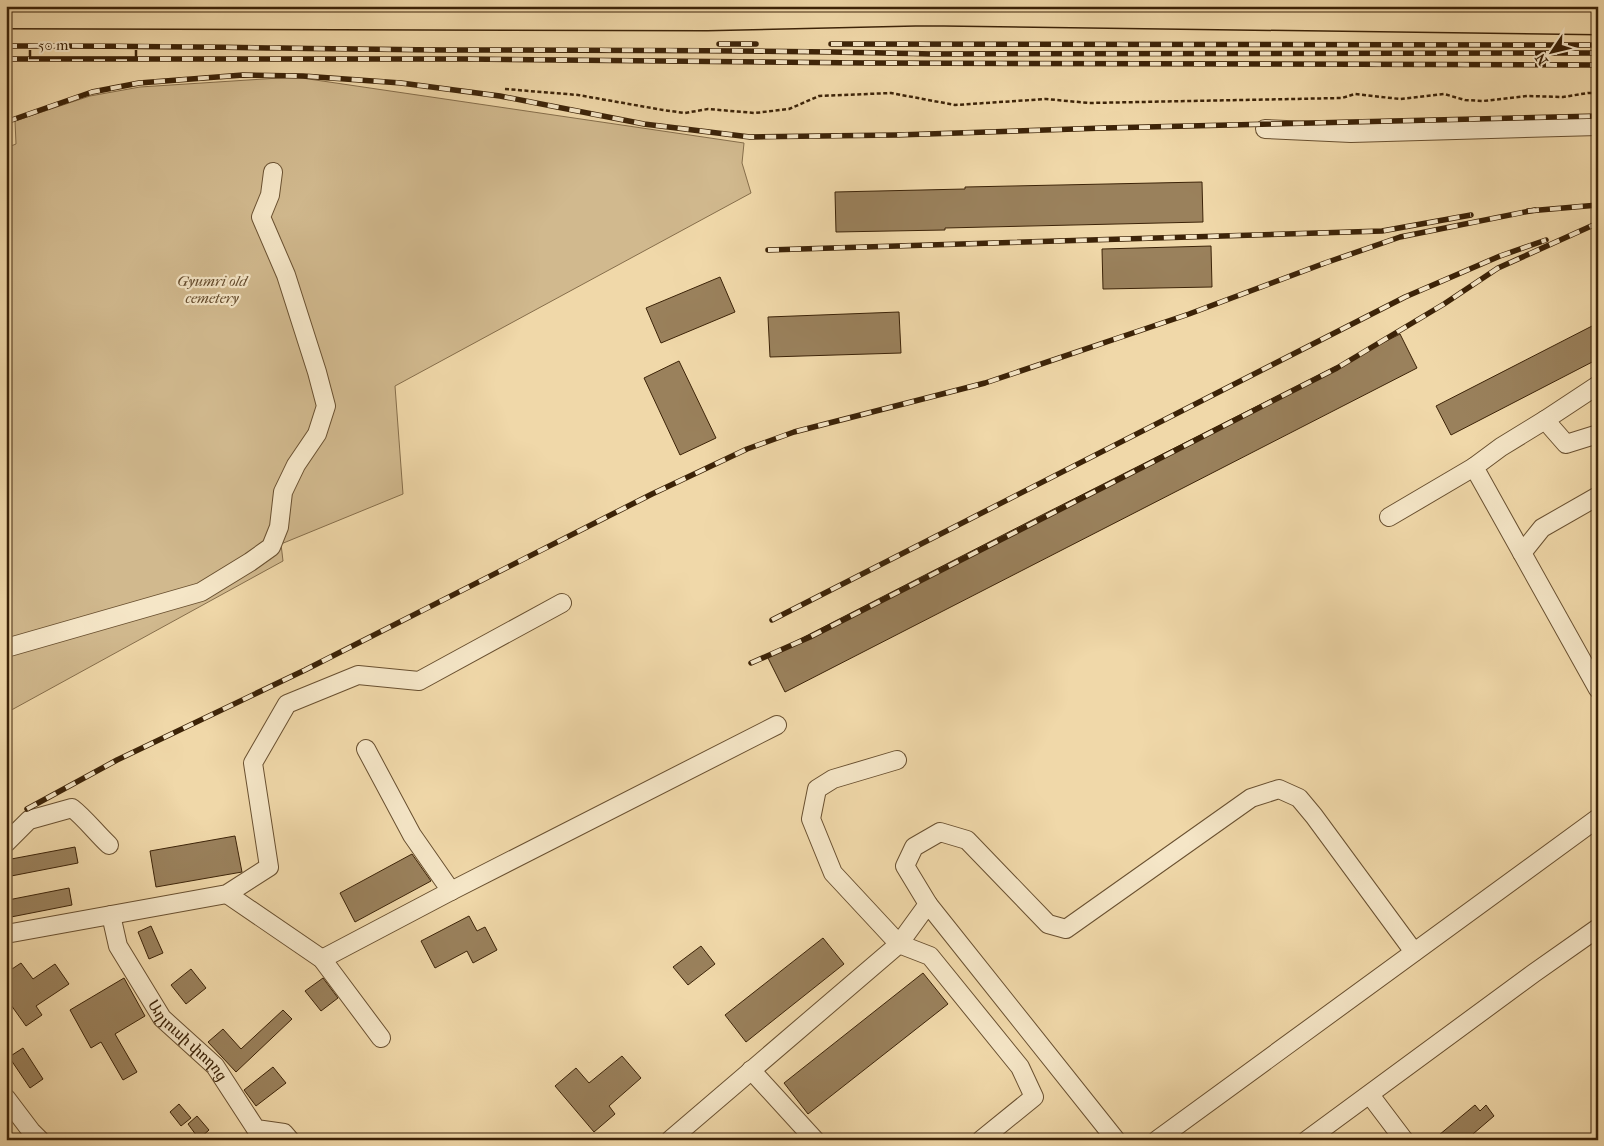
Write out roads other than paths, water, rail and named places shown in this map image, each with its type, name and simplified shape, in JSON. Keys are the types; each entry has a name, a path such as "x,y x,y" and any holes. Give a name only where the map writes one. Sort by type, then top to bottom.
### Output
{"highway":[{"path":"6,15 104,11 447,11 707,17 926,9 1563,14 1598,21"}],"street":[{"path":"1265,129 1351,132 1598,126"},
{"path":"6,648 201,592 271,547 279,527 283,492 296,465 317,434 326,406 286,275 261,217 270,195 273,172"},
{"path":"1388,517 1474,467 1500,447 1598,385"},
{"path":"1545,420 1566,444 1598,434"},
{"path":"1474,467 1598,689"},
{"path":"1522,553 1542,528 1598,496"},
{"path":"6,934 227,894 269,867 254,763 287,704 358,675 419,681 562,603"},
{"path":"322,960 451,891 777,725"},
{"path":"366,749 412,835 451,891"},
{"path":"897,760 833,779 817,789 811,819 833,873 899,944 930,956 1020,1067 1034,1097 981,1140"},
{"path":"1116,1140 928,904 905,866 914,847 940,832 967,840 1048,924 1066,929 1251,798 1279,789 1299,798 1314,816 1414,952"},
{"path":"6,843 29,820 72,808 85,818 109,845"},
{"path":"1157,1140 1598,818"},
{"path":"227,894 322,960 381,1038"},
{"path":"670,1140 899,944 928,904"},
{"name":"Աղյուսի փողոց","path":"111,915 118,946 162,1018 214,1066 256,1129 284,1133 290,1140"},
{"path":"1307,1140 1598,928"},
{"path":"751,1070 815,1140"},
{"path":"1370,1094 1404,1140"},
{"path":"6,1098 32,1137"}],"railway":[{"path":"719,44 756,44"},
{"path":"831,44 1598,45"},
{"path":"6,46 931,54 1598,53"},
{"path":"6,59 464,59 869,63 1598,65"},
{"path":"6,122 92,92 139,83 243,75 303,76 401,83 500,96 644,124 750,137 897,135 1598,116"},
{"path":"1528,211 1598,205"},
{"path":"27,809 117,760 305,670 652,494 747,449 794,432 985,383 1189,314 1400,237 1535,210"},
{"path":"768,250 1382,231 1471,215"},
{"path":"751,663 810,637 1337,368 1444,304 1498,268 1598,223"},
{"path":"772,620 1405,297 1500,256 1546,240"}],"park label":[{"name":"Gyumri old cemetery","path":"212,290"}]}
